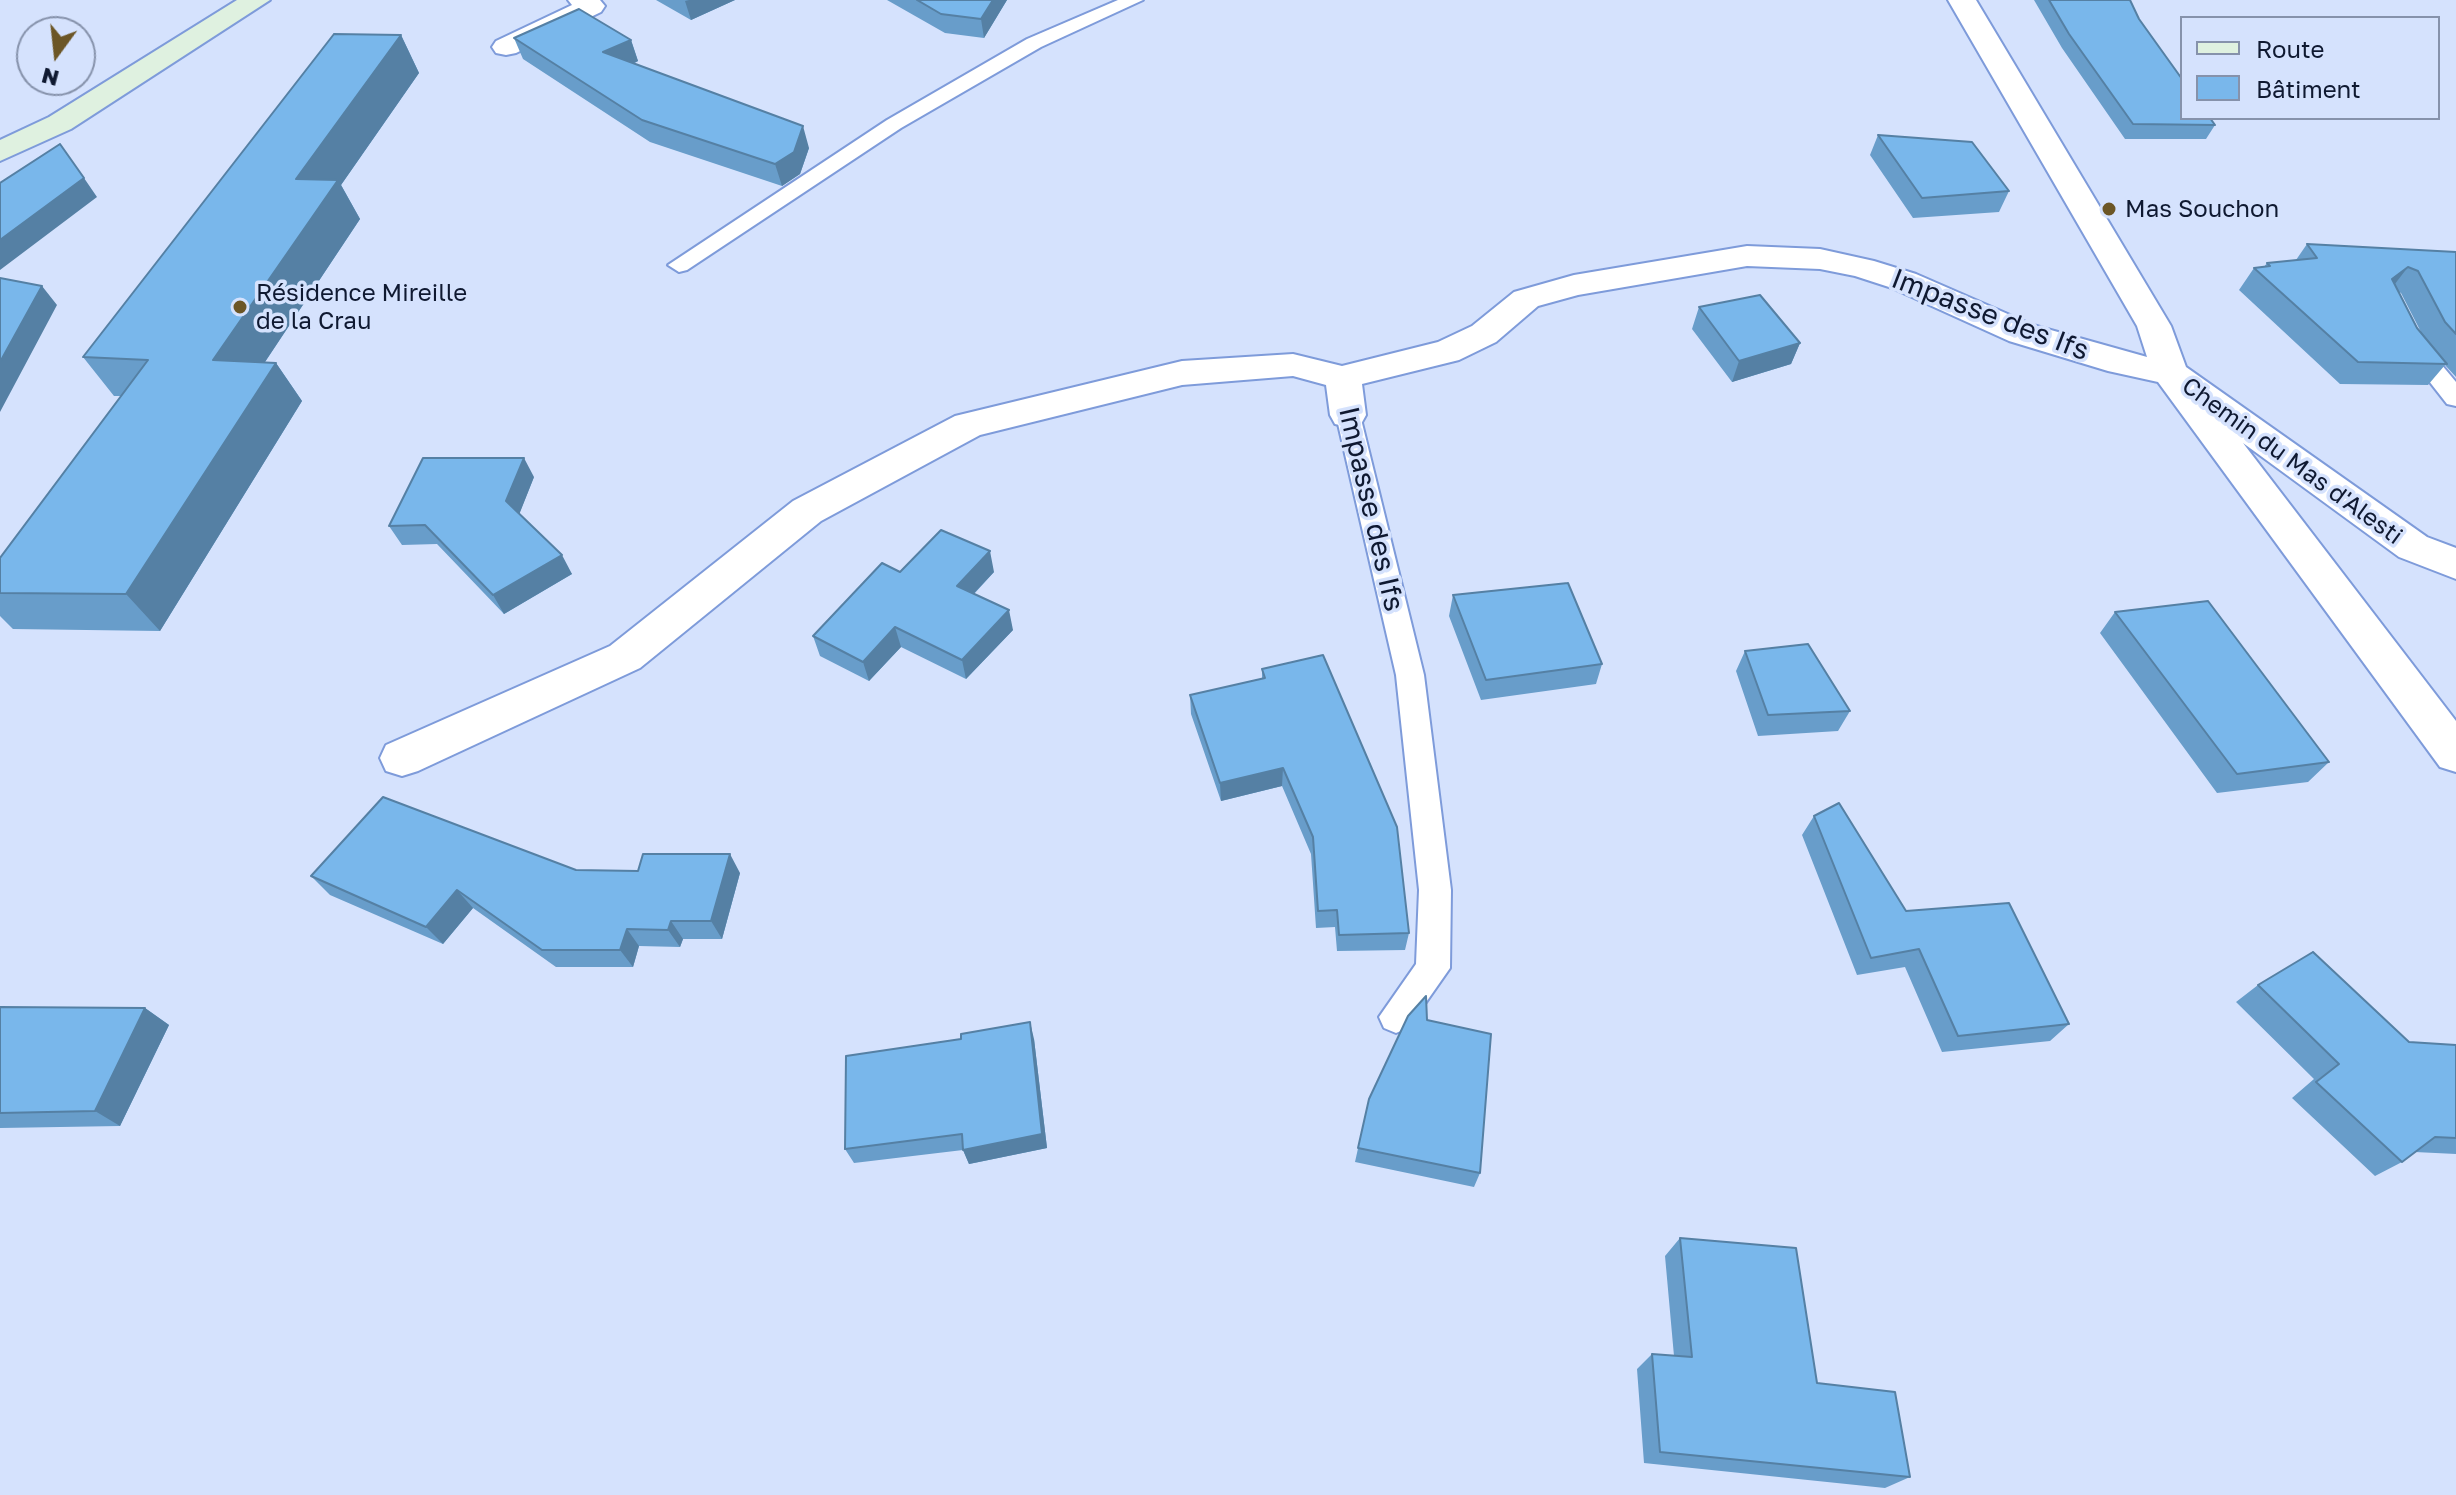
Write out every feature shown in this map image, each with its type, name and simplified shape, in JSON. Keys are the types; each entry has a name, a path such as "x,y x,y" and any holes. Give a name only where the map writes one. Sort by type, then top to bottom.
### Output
{"street":[{"path":"0,152 60,123 256,0"},
{"path":"506,47 591,6 582,0"},
{"name":"Chemin du Mas d'Alesti","path":"1962,0 2154,326 2170,373 2413,547 2456,564"},
{"name":"Impasse des Ifs","path":"1345,396 1398,361 1447,352 1484,334 1526,299 1620,275 1747,256 1820,259 1862,268 1904,281 2021,333 2120,363 2170,373"},
{"path":"402,758 625,657 807,511 968,425 1182,373 1293,365 1345,396"},
{"path":"2170,373 2456,754"}],"lane":[{"path":"679,265 894,124 1034,43 1134,0"},
{"path":"2402,323 2414,348 2456,398"},
{"name":"Impasse des Ifs","path":"1345,396 1410,675 1435,890 1433,968 1396,1017"}],"building":[{"path":"917,0 993,0 981,19 941,14"},
{"path":"2049,0 2130,0 2139,19 2180,76 2180,120 2211,120 2215,125 2133,124 2069,34"},
{"path":"579,9 631,40 603,52 803,126 794,152 775,164 642,120 514,38"},
{"path":"334,34 401,35 296,179 338,180 213,360 276,363 126,594 0,593 0,558 148,360 83,357"},
{"path":"1878,135 1972,142 2009,191 1922,198"},
{"path":"60,144 84,178 0,240 0,183"},
{"path":"2307,244 2456,252 2456,334 2445,322 2418,271 2408,267 2392,279 2417,328 2447,364 2358,362 2254,268 2270,266 2267,263 2317,258"},
{"path":"0,278 42,286 0,362"},
{"path":"1760,295 1800,343 1739,361 1699,307"},
{"path":"423,458 524,458 506,501 562,555 493,595 425,525 389,526"},
{"path":"941,530 990,551 957,586 1009,610 962,660 895,627 863,662 813,636 882,563 900,572"},
{"path":"1568,583 1602,664 1486,680 1453,595"},
{"path":"2208,601 2329,762 2237,774 2115,612"},
{"path":"1808,644 1850,711 1768,715 1745,651"},
{"path":"1323,655 1397,827 1409,933 1339,935 1337,910 1318,911 1313,837 1283,768 1220,783 1190,695 1265,678 1262,669"},
{"path":"383,797 576,870 638,871 643,854 730,854 711,921 671,921 668,930 627,929 620,950 542,950 457,890 426,927 311,876"},
{"path":"1839,803 1906,911 2009,903 2069,1024 1958,1036 1919,949 1871,958 1814,816"},
{"path":"2313,952 2409,1042 2456,1045 2456,1138 2435,1137 2402,1162 2316,1082 2339,1064 2258,985"},
{"path":"1426,996 1427,1020 1491,1034 1480,1173 1358,1148 1369,1099 1408,1016"},
{"path":"0,1007 145,1008 95,1111 0,1113"},
{"path":"1030,1022 1042,1134 963,1150 962,1134 845,1149 846,1056 961,1039 961,1034"},
{"path":"1680,1238 1796,1248 1817,1383 1895,1392 1910,1477 1660,1452 1652,1354 1692,1357"}],"place":[{"name":"Mas Souchon","path":"2109,209"},
{"name":"Résidence Mireille de la Crau","path":"240,307"}]}
